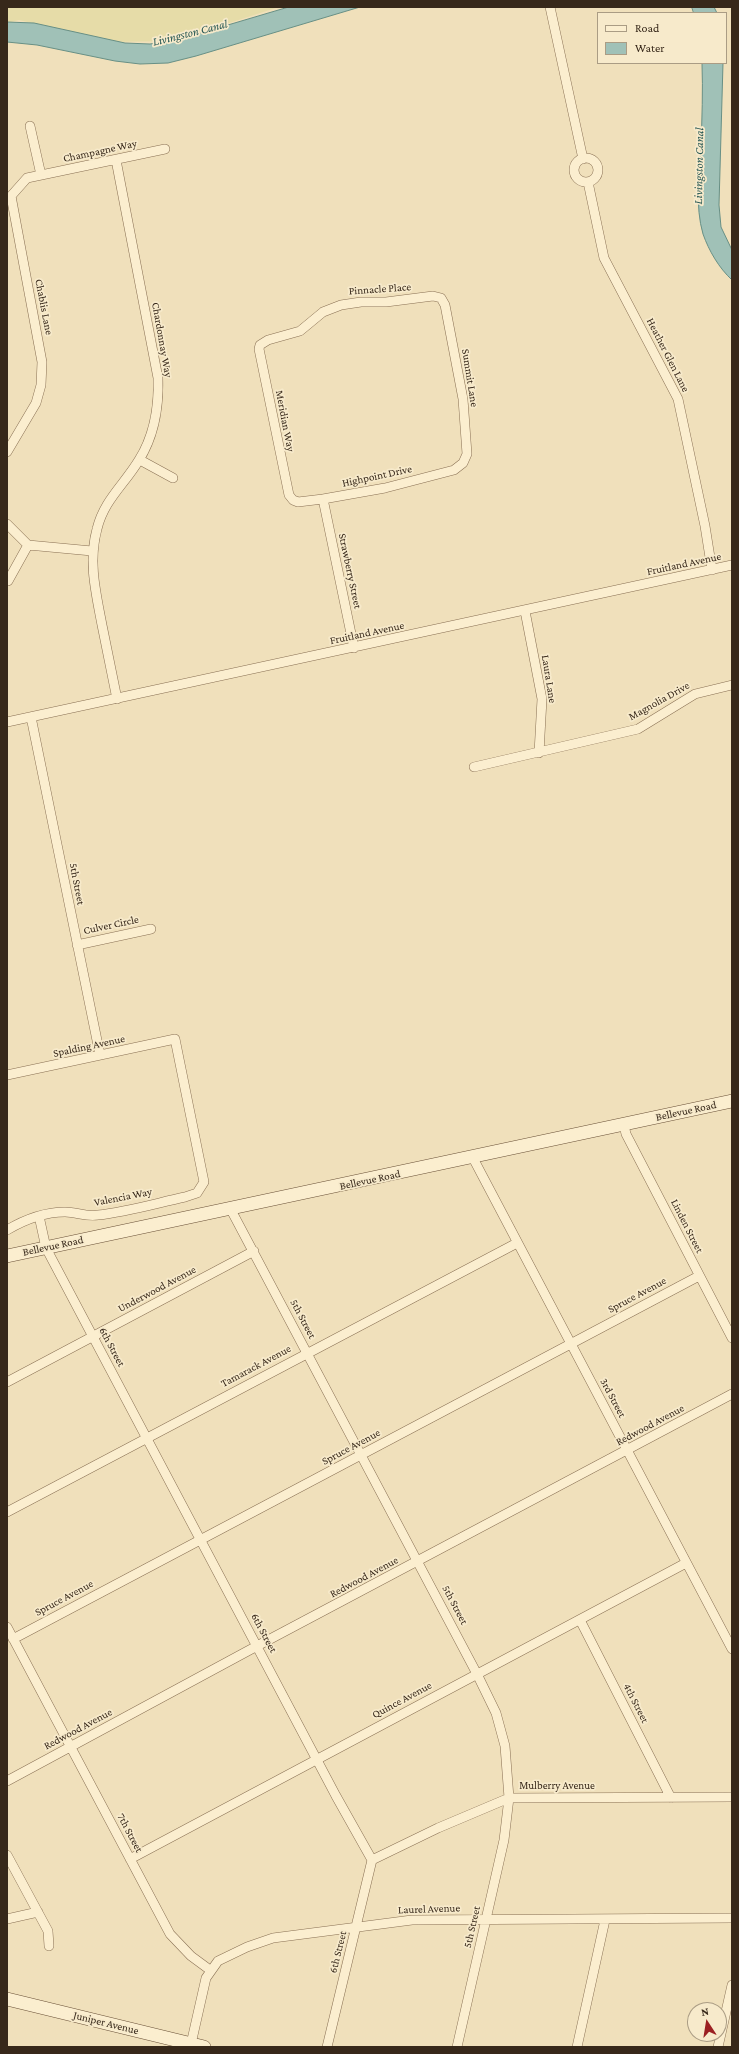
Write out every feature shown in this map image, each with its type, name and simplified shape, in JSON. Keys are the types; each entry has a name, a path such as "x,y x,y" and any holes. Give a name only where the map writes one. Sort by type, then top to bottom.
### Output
{"main road":[{"name":"Bellevue Road","path":"7,1256 473,1158 732,1101"},
{"name":"Juniper Avenue","path":"7,1999 204,2047"}],"street":[{"path":"550,7 583,159"},
{"path":"30,126 41,175"},
{"name":"Champagne Way","path":"41,175 165,149"},
{"path":"583,159 593,161 597,166 598,172 595,178 588,182 579,179 575,172 577,163 583,159"},
{"name":"Chardonnay Way","path":"116,160 158,378 159,395 153,429 140,460 105,505 97,528 92,551 93,578 117,699"},
{"name":"Chablis Lane","path":"7,452 36,403 41,385 42,362 11,196 27,178 41,175"},
{"name":"Heather Glen Lane","path":"588,182 604,258 678,399 705,526 712,570"},
{"name":"Pinnacle Place","path":"260,345 268,340 300,331 323,312 341,305 361,302 386,302 433,296 441,298"},
{"name":"Summit Lane","path":"441,298 445,305 463,399 467,454 463,463"},
{"name":"Meridian Way","path":"260,345 259,349 276,438 289,495 293,500"},
{"path":"140,460 173,478"},
{"name":"Highpoint Drive","path":"293,500 298,502 323,499 385,488 454,470 463,463"},
{"name":"Strawberry Street","path":"323,499 354,648"},
{"path":"7,524 28,545 92,551"},
{"path":"8,581 28,545"},
{"name":"Fruitland Avenue","path":"7,722 732,566"},
{"name":"Laura Lane","path":"524,611 542,700 538,752"},
{"name":"Magnolia Drive","path":"474,767 638,728 695,694 732,685"},
{"name":"5th Street","path":"31,717 100,1056"},
{"name":"Culver Circle","path":"77,945 151,929"},
{"name":"Spalding Avenue","path":"7,1075 175,1039 204,1182 197,1193"},
{"name":"Linden Street","path":"624,1125 626,1134 732,1338"},
{"name":"3rd Street","path":"473,1158 732,1649"},
{"name":"Valencia Way","path":"7,1230 29,1219 39,1216 66,1212 84,1216 100,1215 197,1193"},
{"name":"5th Street","path":"230,1208 478,1674 496,1714 505,1746 509,1798 507,1826 457,2047"},
{"name":"6th Street","path":"39,1216 46,1248 316,1759 372,1860 327,2047"},
{"name":"Tamarack Avenue","path":"7,1512 517,1243"},
{"name":"Underwood Avenue","path":"7,1382 254,1251"},
{"name":"Spruce Avenue","path":"13,1639 699,1276"},
{"name":"Redwood Avenue","path":"7,1781 257,1646 419,1562 732,1394"},
{"name":"Quince Avenue","path":"130,1859 686,1563"},
{"name":"4th Street","path":"580,1620 671,1798"},
{"name":"7th Street","path":"7,1627 170,1934 191,1956 210,1970"},
{"name":"Mulberry Avenue","path":"372,1860 438,1828 509,1798 732,1797"},
{"path":"7,1855 48,1931 49,1946"},
{"path":"7,1920 38,1912"},
{"name":"Laurel Avenue","path":"210,1970 218,1961 247,1947 273,1938 412,1920 606,1920 732,1918"},
{"path":"577,2047 606,1920"},
{"path":"191,2044 206,1978 210,1970"},
{"path":"718,2047 732,1985"}],"shaded area":[{"path":"7,7 279,7 173,41 110,42 19,20 7,23"}],"water":[{"path":"289,7 360,7 168,63 140,64 115,61 37,45 7,42 7,22 34,23 125,43 150,44 177,40"},
{"path":"692,7 714,7 716,12 694,12"},
{"path":"702,64 723,64 719,205 721,227 732,250 732,280 719,265 708,247 703,234 699,213 698,190 702,125"}],"water label":[{"name":"Livingston Canal","path":"190,33"},
{"name":"Livingston Canal","path":"699,166"}]}
